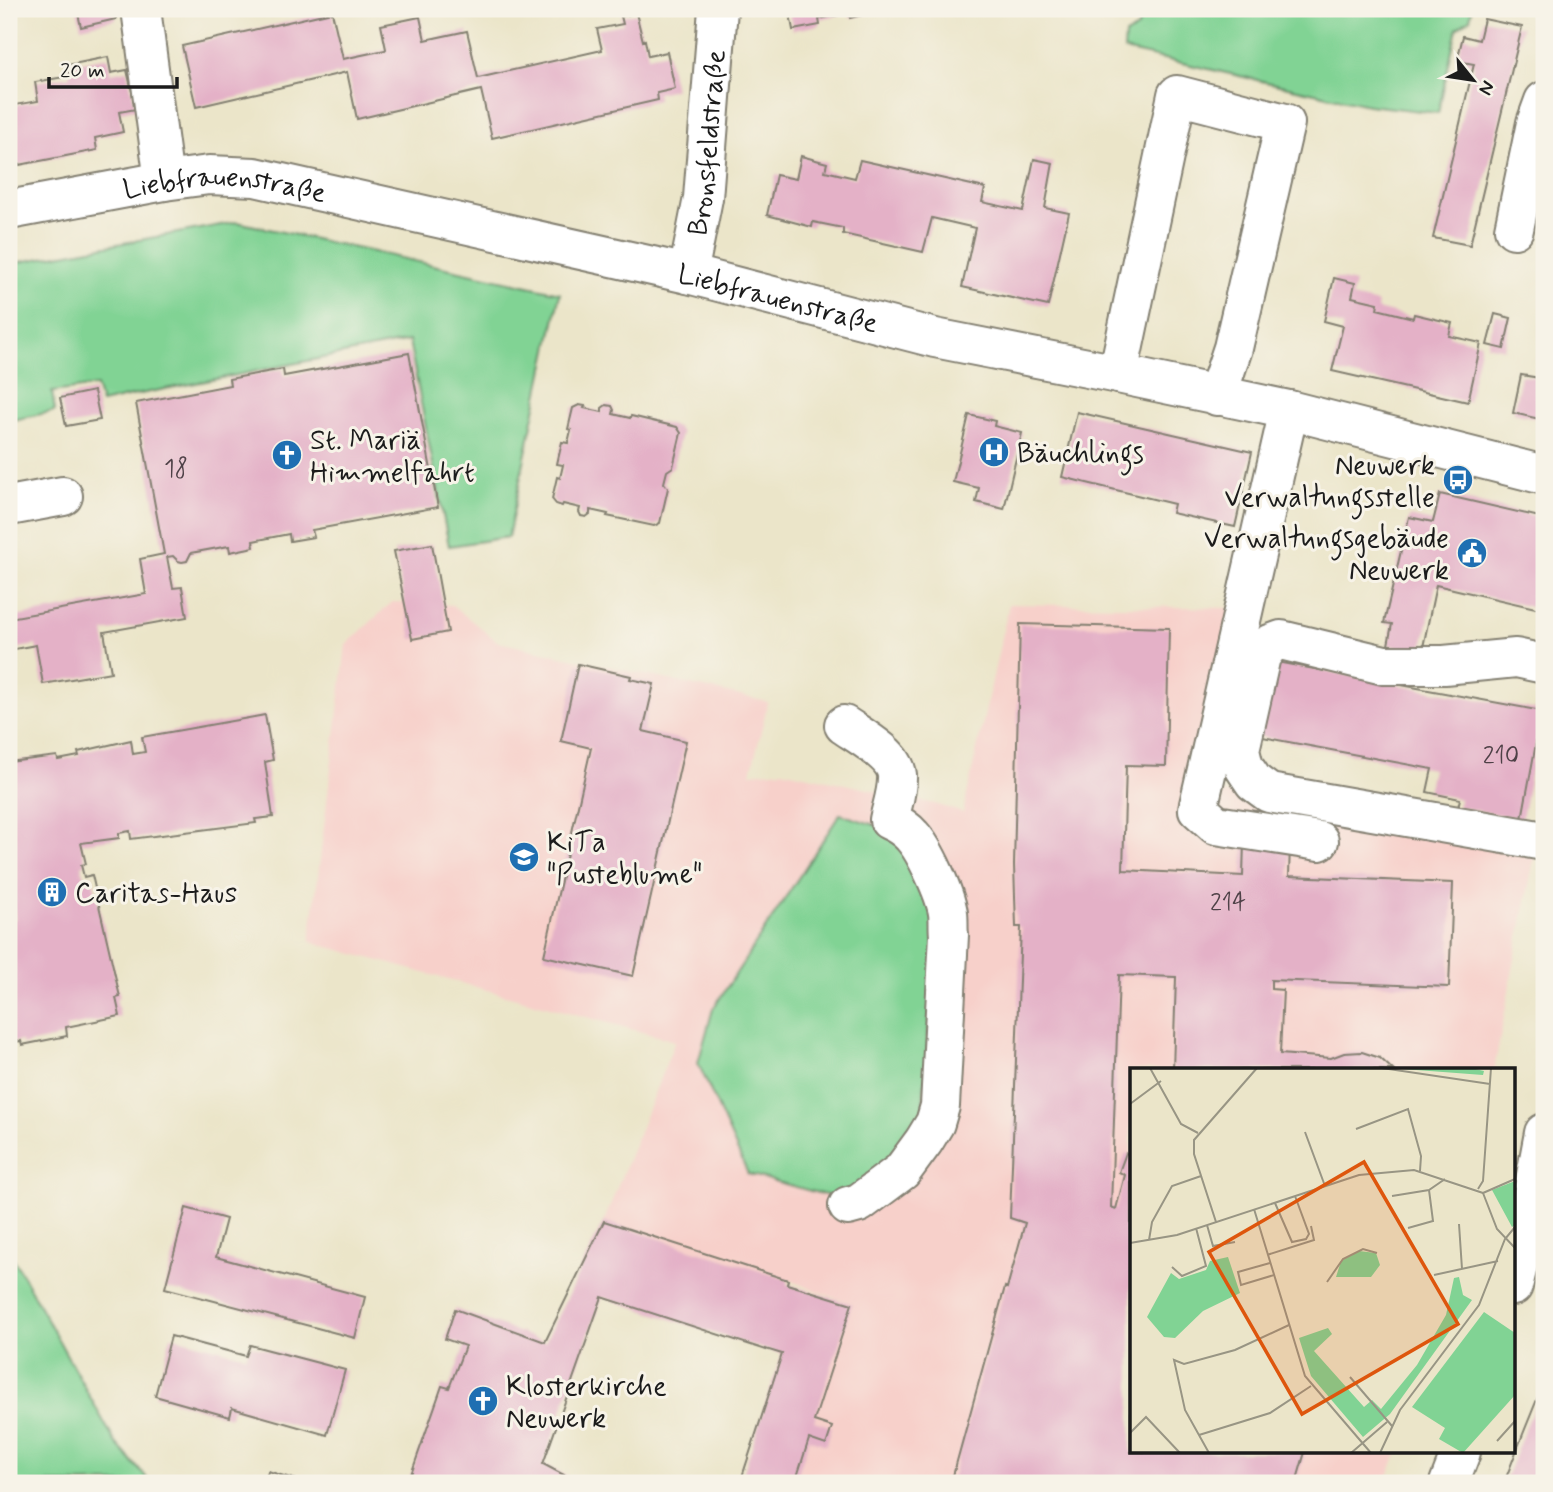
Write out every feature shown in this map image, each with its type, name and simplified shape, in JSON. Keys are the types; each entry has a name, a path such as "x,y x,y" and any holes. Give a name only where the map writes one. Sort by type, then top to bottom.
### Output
{"street":[{"path":"141,9 164,180"},
{"name":"Bronsfeldstraße","path":"688,274 703,198 718,9"},
{"path":"1118,374 1177,95 1285,123 1233,348 1217,396"},
{"path":"1514,229 1536,123 1544,101"},
{"name":"Liebfrauenstraße","path":"9,210 164,180 209,175 255,177 688,274 935,338 1289,410 1544,475"},
{"path":"1289,410 1198,809 1216,825 1319,841"},
{"path":"9,506 63,496"},
{"path":"1544,664 1516,658 1444,665 1384,665 1281,640 1270,644 1261,656 1240,750 1244,767 1254,782 1269,793 1544,841"},
{"path":"844,725 882,752 895,767 896,790 889,820 913,836 930,866 946,903 949,935 940,1106 934,1123 924,1142 902,1171 859,1203 848,1206"},
{"path":"1514,1282 1544,1133"},
{"path":"1448,1483 1460,1454"}],"shaded area":[{"path":"392,602 452,605 498,642 768,702 751,773 782,770 935,804 963,813 1009,604 1231,608 1188,787 1422,829 1535,853 1494,1068 1130,1068 1130,1454 1397,1454 1385,1483 795,1483 809,1439 826,1445 832,1428 814,1421 852,1304 788,1280 604,1221 675,1041 310,942 346,645"}],"green space":[{"path":"1141,9 1472,9 1470,19 1457,28 1438,113 1368,105 1124,50 1125,35 1138,28"},
{"path":"237,222 560,293 508,537 449,546 409,341 101,403 96,386 52,392 55,411 9,421 9,264"},
{"path":"840,814 891,830 937,906 922,1123 847,1201 748,1174 698,1063 713,1009"},
{"path":"9,1251 115,1442 151,1483 15,1483 9,1469"}],"building":[{"path":"77,9 114,9 116,19 81,27"},
{"path":"789,9 873,9 874,12 850,18 849,13 819,19 820,25 793,30"},
{"path":"332,12 343,59 385,50 381,25 420,17 425,40 467,31 478,78 602,50 597,29 623,24 621,16 636,13 648,56 667,52 675,89 657,93 658,100 492,138 481,90 357,119 347,72 196,107 182,46"},
{"path":"1484,19 1522,27 1470,245 1433,238 1474,64 1457,61 1463,36 1479,40"},
{"path":"108,57 111,73 127,70 136,109 119,112 123,132 95,138 97,150 9,167 9,106 38,101 35,82 70,76 68,65"},
{"path":"801,156 827,163 825,171 855,178 860,160 985,188 982,202 1023,211 1034,159 1053,163 1045,208 1069,213 1048,306 962,287 975,228 932,218 923,252 843,234 843,228 813,222 812,227 767,215 776,175 796,179"},
{"path":"1334,278 1355,283 1352,297 1378,303 1377,309 1413,318 1414,314 1452,323 1449,336 1481,343 1468,402 1332,371 1343,326 1324,321"},
{"path":"1495,314 1511,318 1504,349 1487,345"},
{"name":"St. Mariä Himmelfahrt","path":"409,353 438,507 312,530 314,537 290,541 289,534 253,541 254,547 230,552 229,546 191,553 187,561 182,562 173,556 167,557 173,588 182,587 187,617 104,632 111,672 43,684 36,645 9,650 9,618 146,594 140,559 164,554 136,403 230,385 229,379 283,369 284,376"},
{"path":"1543,362 1544,420 1513,413 1521,375 1540,378"},
{"path":"94,391 100,420 66,426 60,398"},
{"path":"579,405 602,412 606,405 612,406 613,414 677,427 681,433 673,467 667,471 664,483 668,488 660,523 654,526 590,510 586,517 581,516 580,508 562,506 552,499 563,465 557,464 562,442 568,443 573,408"},
{"path":"1077,412 1252,452 1235,527 1172,513 1174,504 1062,477"},
{"path":"969,415 995,421 994,426 1022,433 1004,509 976,502 979,488 953,482"},
{"name":"Verwaltungsgebäude Neuwerk","path":"1440,494 1544,518 1544,610 1436,585 1422,652 1388,645 1392,624 1384,623 1409,517 1433,522"},
{"path":"432,544 448,632 412,639 394,551"},
{"path":"1020,624 1169,628 1166,766 1126,765 1123,870 1243,876 1244,842 1290,844 1289,876 1453,883 1449,987 1271,980 1271,989 1283,990 1280,1054 1331,1058 1344,1053 1362,1052 1380,1058 1391,1068 1173,1068 1176,977 1119,975 1111,1207 1116,1209 1125,1175 1119,1172 1126,1153 1130,1155 1130,1454 1304,1454 1296,1483 951,1483 1025,1223 1010,1218 1021,927 1016,927 1014,865"},
{"path":"1271,661 1542,711 1522,819 1458,807 1460,799 1427,792 1432,769 1257,736"},
{"path":"578,664 654,684 643,731 686,741 633,976 544,956 591,748 561,741"},
{"name":"Caritas-Haus","path":"265,715 273,760 265,762 273,817 255,819 256,823 131,839 130,831 119,833 119,838 81,843 86,864 81,865 84,877 92,875 120,997 116,998 120,1016 66,1027 67,1036 22,1045 21,1041 9,1043 9,993 13,992 9,970 9,920 15,919 13,907 9,908 9,762 57,756 58,760 79,756 78,752 131,740 133,754 145,752 142,737"},
{"path":"186,1208 226,1219 216,1257 365,1297 355,1338 165,1288"},
{"path":"604,1221 788,1280 787,1284 852,1304 814,1421 832,1427 826,1445 809,1439 795,1483 740,1483 782,1354 602,1297 543,1464 579,1483 408,1483 442,1386 449,1388 465,1346 445,1339 455,1309 545,1342"},
{"path":"171,1336 246,1356 250,1345 345,1370 327,1435 232,1408 230,1417 155,1396"},
{"path":"1544,1382 1544,1483 1504,1483 1523,1434"},
{"path":"268,1471 306,1483 265,1483"}],"place":[{"name":"Bäuchlings","path":"994,452"},
{"name":"St. Mariä Himmelfahrt","path":"287,455"},
{"name":"Neuwerk Verwaltungsstelle","path":"1458,480"},
{"name":"Verwaltungsgebäude Neuwerk","path":"1472,553"},
{"name":"KiTa \"Pusteblume\"","path":"524,857"},
{"name":"Caritas-Haus","path":"52,892"},
{"name":"Klosterkirche Neuwerk","path":"483,1401"}]}
